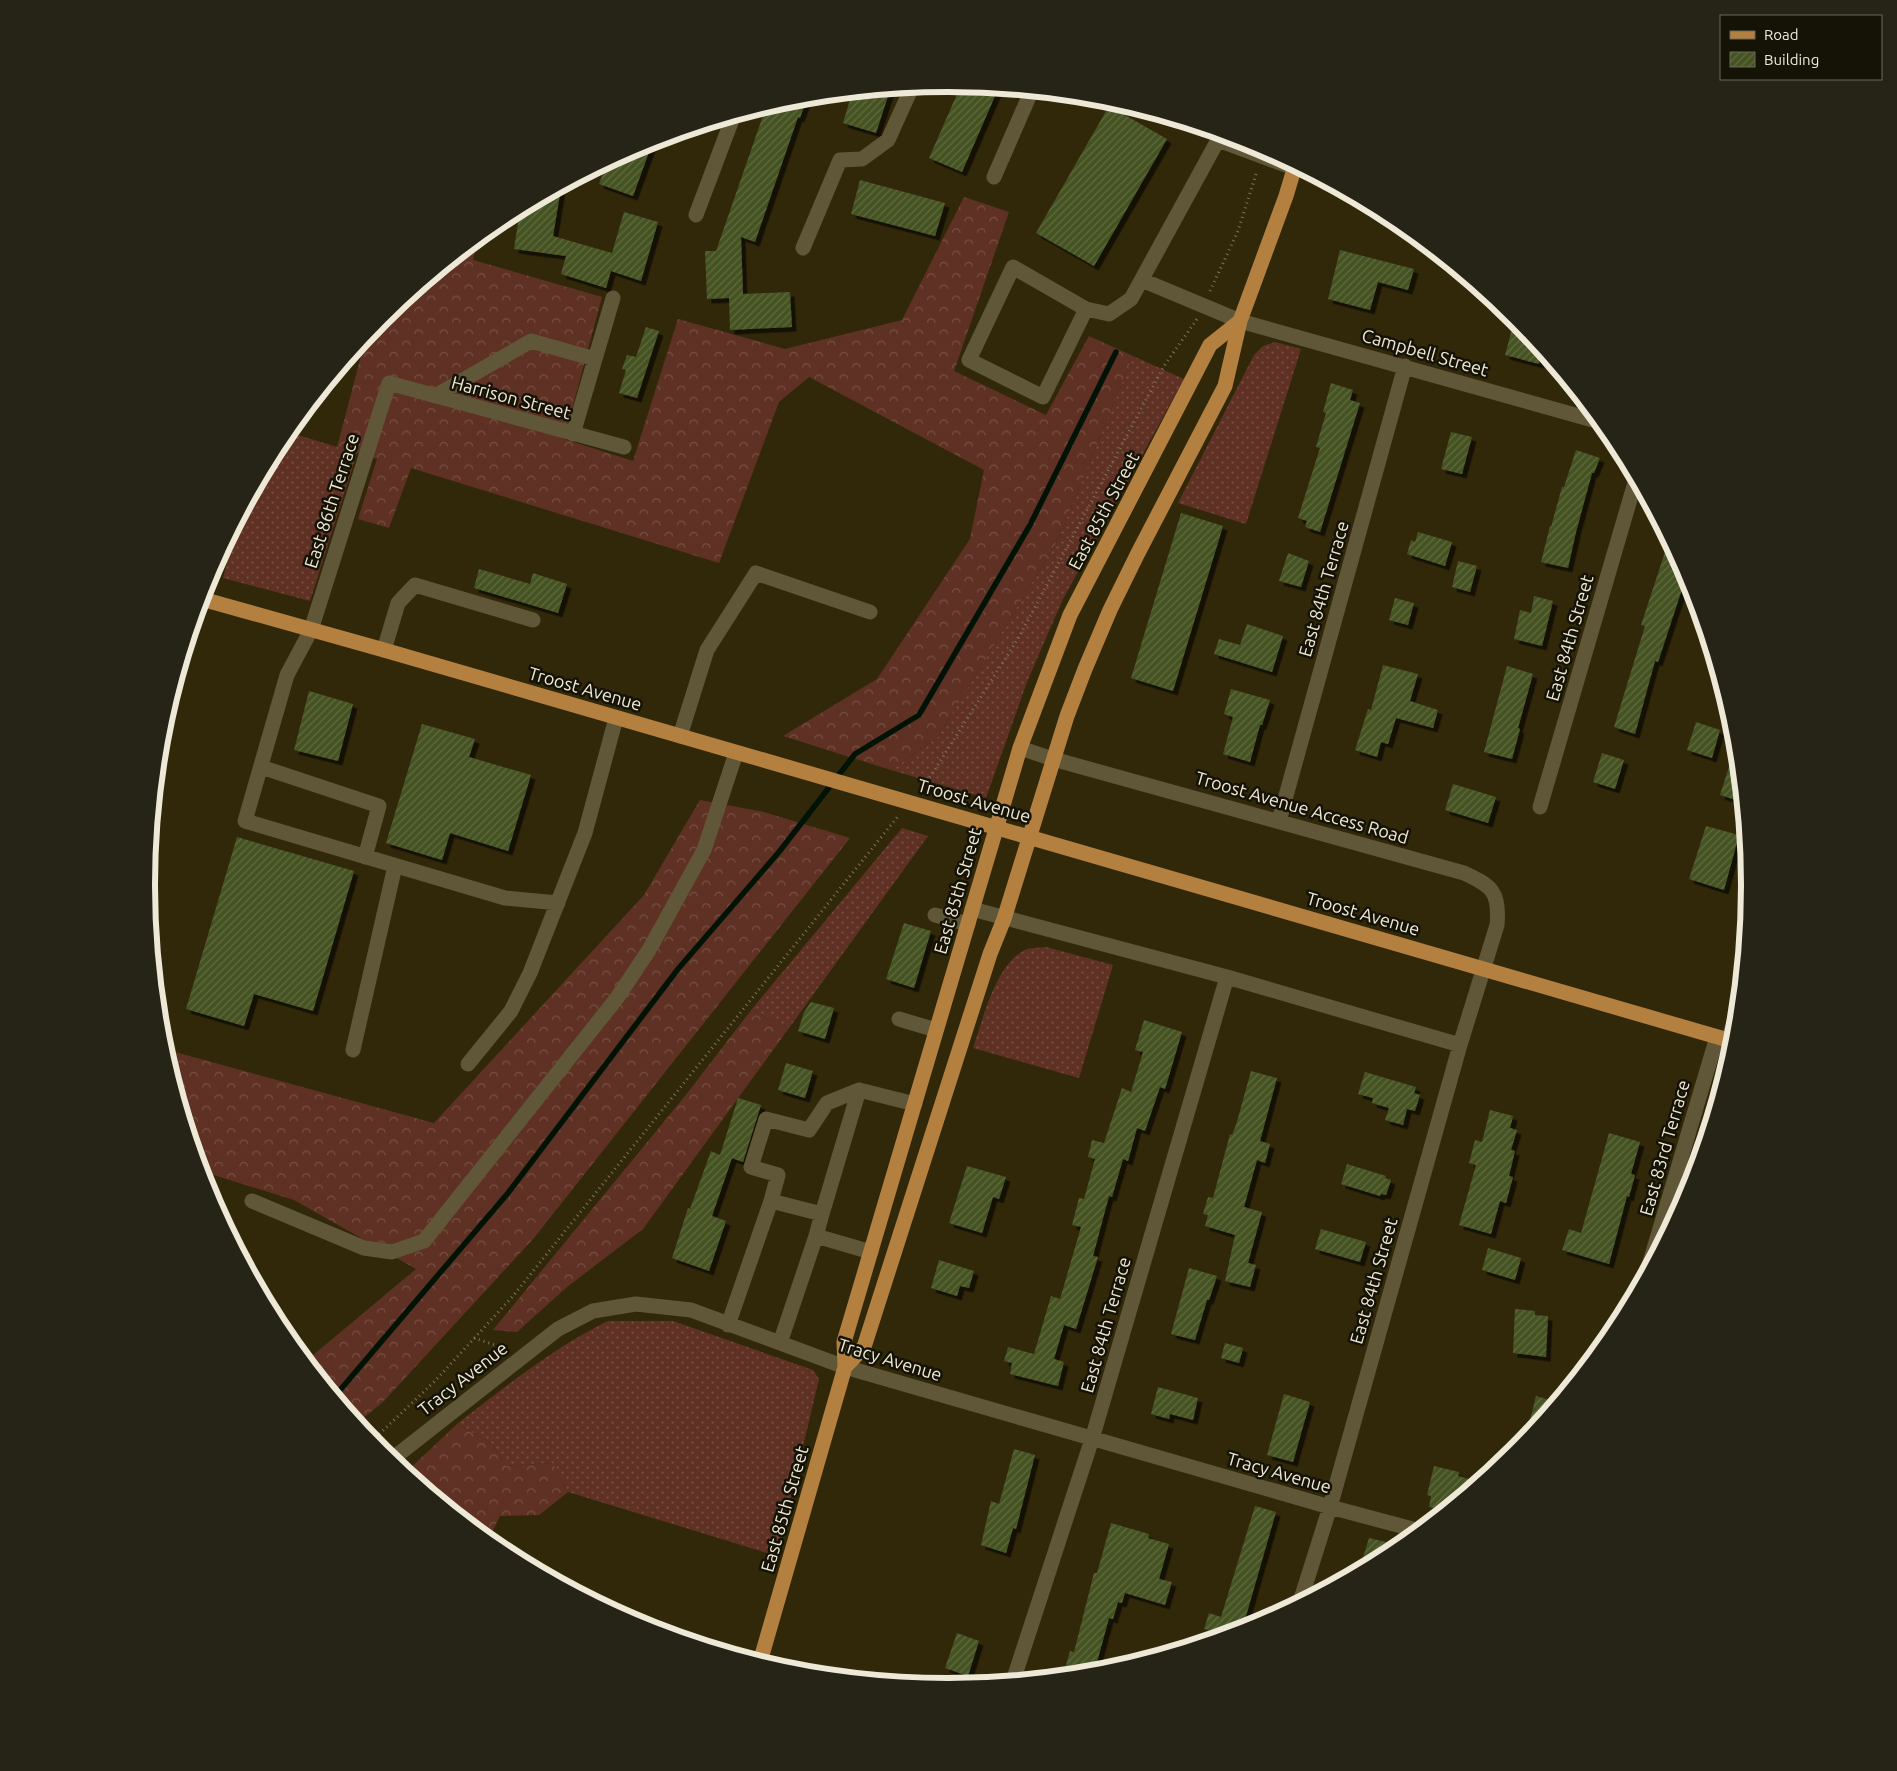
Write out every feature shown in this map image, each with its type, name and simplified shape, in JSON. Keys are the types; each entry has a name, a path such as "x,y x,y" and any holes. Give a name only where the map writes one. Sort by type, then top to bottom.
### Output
{"main road":[{"name":"East 85th Street","path":"846,1367 864,1346 990,954 1004,919 1067,716 1110,610 1225,386 1240,321 1294,172"},
{"name":"East 85th Street","path":"762,1655 846,1367 844,1342 1020,748 1070,615 1210,345 1240,321"},
{"name":"Troost Avenue","path":"209,601 1094,855 1726,1040"}],"street":[{"path":"803,248 840,160 862,159 888,140 909,94"},
{"path":"994,177 1029,97"},
{"path":"696,215 730,124"},
{"path":"1086,309 1043,397 969,360 1013,267 1086,309 1109,314 1131,299 1218,140"},
{"name":"Campbell Street","path":"1142,280 1240,321 1589,419"},
{"path":"573,434 613,298"},
{"path":"435,396 531,341 595,358"},
{"name":"East 84th Terrace","path":"1279,821 1405,366"},
{"name":"Harrison Street","path":"389,384 624,447"},
{"name":"East 86th Terrace","path":"365,857 245,821 287,675 310,630 389,384"},
{"name":"East 84th Street","path":"1540,807 1634,487"},
{"path":"680,736 707,650 756,573 870,612"},
{"path":"384,650 398,603 415,585 533,620"},
{"path":"468,1064 511,1011 530,973 585,833 616,718"},
{"name":"Troost Avenue Access Road","path":"1020,748 1053,759 1464,873 1485,883 1495,895 1498,910 1497,925 1484,969"},
{"path":"252,1201 364,1248 392,1252 424,1241 616,998 649,950 704,850 736,753"},
{"path":"261,767 379,806 365,857 504,898 558,903"},
{"path":"353,1050 395,866"},
{"path":"972,909 1227,977 1460,1045"},
{"path":"935,914 968,924"},
{"name":"East 84th Street","path":"1302,1595 1330,1507 1460,1045 1484,969"},
{"name":"East 84th Terrace","path":"1015,1676 1092,1439 1227,977"},
{"path":"899,1019 936,1030"},
{"name":"East 83rd Terrace","path":"1658,1239 1724,1049"},
{"path":"728,1324 771,1201 778,1175 751,1167 766,1119 809,1130 828,1104 860,1090 915,1104"},
{"path":"780,1344 816,1236 860,1090"},
{"path":"771,1201 822,1214"},
{"path":"816,1236 871,1252"},
{"name":"Tracy Avenue","path":"397,1455 558,1329 593,1311 636,1304 691,1310 846,1367 1092,1439 1412,1529"}],"path":[{"path":"919,790 932,774 1019,637 1164,366 1198,319 1238,231 1262,157"},
{"path":"378,1435 435,1381 513,1296 900,813"},
{"path":"474,1338 525,1354"}],"green space":[{"path":"964,197 1009,212 954,371 1046,415 1089,336 1133,356 1057,542 937,738 891,770 783,736 877,679 970,539 984,470 809,377 779,402 719,563 411,468 389,528 358,519 377,459 337,447 362,353 426,289 476,249 473,260 602,297 564,439 633,461 678,319 785,349 902,320"},
{"path":"1275,342 1301,349 1246,524 1178,503 1254,355 1263,346"},
{"path":"1133,356 1184,379 1063,599 1027,682 986,798 891,770 937,738 1057,542"},
{"path":"296,435 357,453 310,601 223,578 230,550 237,535 262,489"},
{"path":"700,800 764,812 850,838 534,1238 383,1402 362,1419 311,1357 416,1269 294,1200 210,1174 183,1091 174,1052 434,1123 644,895"},
{"path":"902,828 928,836 789,1028 752,1009"},
{"path":"1046,947 1113,965 1079,1078 973,1048 991,995 1005,969 1023,951 1031,948"},
{"path":"752,1009 789,1028 643,1229 567,1287 517,1332 493,1330 685,1096"},
{"path":"608,1321 673,1321 813,1370 819,1379 777,1556 568,1492 553,1463 506,1466 491,1443 457,1424 511,1382 568,1343"},
{"path":"457,1424 491,1443 506,1466 553,1463 568,1492 539,1515 500,1516 491,1533 466,1515 411,1468"}],"building":[{"path":"958,92 996,94 962,172 929,158"},
{"path":"888,95 876,133 843,123 850,98"},
{"path":"804,106 800,118 798,117 755,242 741,237 743,294 790,292 792,327 730,330 729,298 707,299 705,251 716,251 763,115"},
{"path":"1107,109 1119,112 1167,139 1094,266 1036,233"},
{"path":"649,151 633,196 599,184 604,171"},
{"path":"860,180 945,203 935,236 851,214"},
{"path":"560,195 553,236 612,253 624,212 658,222 641,281 611,271 606,288 561,274 566,256 514,249 519,220"},
{"path":"1340,250 1414,269 1408,290 1378,282 1370,310 1328,299"},
{"path":"646,327 659,331 637,398 619,393 626,370 622,369 627,355 636,357"},
{"path":"1512,328 1540,358 1539,364 1505,355"},
{"path":"1331,383 1353,390 1350,400 1360,403 1320,532 1305,527 1307,521 1298,518 1320,448 1316,447 1326,413 1323,412"},
{"path":"1451,432 1472,437 1462,474 1441,469"},
{"path":"1576,450 1600,458 1594,473 1592,473 1568,568 1541,562 1562,487 1564,487"},
{"path":"1181,513 1223,526 1173,691 1131,678"},
{"path":"1418,532 1452,542 1445,566 1407,554 1411,540 1415,542"},
{"path":"1666,549 1683,587 1658,662 1655,661 1635,734 1614,727 1645,626 1641,625"},
{"path":"1288,553 1309,561 1301,587 1279,581"},
{"path":"1458,561 1477,566 1470,592 1452,587"},
{"path":"479,569 530,584 533,573 567,584 558,613 474,588"},
{"path":"1534,596 1553,601 1542,646 1514,639 1520,610 1531,613"},
{"path":"1395,598 1414,603 1408,625 1389,620"},
{"path":"1247,624 1283,636 1272,672 1214,654 1219,639 1240,645"},
{"path":"1383,665 1418,674 1410,701 1438,710 1433,728 1396,718 1388,744 1381,742 1377,757 1355,750 1368,709 1371,710"},
{"path":"1507,666 1533,674 1518,728 1520,729 1512,759 1484,752"},
{"path":"1231,689 1270,700 1262,725 1260,725 1250,762 1223,754 1233,717 1224,714"},
{"path":"309,691 353,704 338,761 294,750"},
{"path":"1696,722 1720,730 1712,758 1687,750"},
{"path":"422,724 475,739 469,757 531,775 508,851 450,833 442,860 386,843"},
{"path":"1602,753 1624,760 1615,789 1593,782"},
{"path":"1731,760 1737,800 1720,795"},
{"path":"1453,784 1496,797 1488,823 1445,810"},
{"path":"1706,826 1739,835 1724,890 1689,879"},
{"path":"237,837 354,871 313,1011 254,994 244,1026 186,1009"},
{"path":"904,923 931,931 914,988 886,979"},
{"path":"811,1002 834,1008 825,1039 798,1031 804,1012"},
{"path":"1144,1020 1182,1032 1165,1089 1160,1087 1145,1131 1137,1128 1128,1161 1123,1159 1112,1197 1109,1196 1093,1256 1098,1257 1076,1329 1064,1325 1054,1359 1064,1362 1058,1386 1010,1374 1012,1363 1004,1361 1008,1347 1034,1354 1051,1296 1060,1299 1081,1227 1072,1225 1079,1198 1084,1199 1095,1159 1088,1157 1092,1140 1104,1143 1122,1088 1131,1092 1143,1052 1135,1050"},
{"path":"786,1063 813,1071 805,1098 778,1090"},
{"path":"1251,1071 1277,1078 1260,1141 1270,1144 1265,1163 1257,1160 1244,1207 1262,1212 1248,1263 1256,1265 1250,1287 1225,1281 1235,1235 1205,1226 1208,1215 1203,1214 1208,1197 1213,1198 1230,1134 1232,1135 1236,1125"},
{"path":"1365,1072 1416,1087 1414,1093 1420,1095 1415,1111 1407,1109 1403,1125 1385,1120 1389,1108 1372,1103 1373,1098 1358,1094"},
{"path":"738,1098 761,1105 743,1162 732,1158 712,1216 726,1221 709,1271 672,1258 688,1208 690,1209 711,1151 720,1155"},
{"path":"1490,1110 1513,1116 1510,1128 1517,1130 1511,1150 1515,1151 1509,1176 1513,1177 1506,1203 1500,1201 1491,1234 1459,1225 1476,1165 1469,1163 1475,1140 1482,1142"},
{"path":"1609,1133 1640,1142 1631,1174 1635,1175 1629,1197 1627,1196 1609,1264 1562,1250 1569,1229 1581,1233"},
{"path":"1347,1164 1386,1176 1385,1178 1391,1180 1386,1195 1381,1194 1380,1196 1341,1184"},
{"path":"967,1166 1006,1177 999,1199 993,1197 982,1233 949,1223"},
{"path":"1321,1229 1366,1242 1360,1262 1315,1249"},
{"path":"1488,1248 1521,1258 1515,1280 1482,1270"},
{"path":"939,1260 974,1271 969,1288 960,1286 957,1296 931,1288"},
{"path":"1189,1268 1217,1276 1209,1300 1207,1300 1195,1340 1171,1334"},
{"path":"1515,1309 1535,1311 1535,1315 1548,1316 1546,1357 1513,1353"},
{"path":"1225,1343 1243,1348 1239,1363 1221,1358"},
{"path":"1158,1387 1198,1398 1193,1420 1170,1414 1169,1419 1151,1414"},
{"path":"1284,1394 1310,1402 1293,1462 1267,1455"},
{"path":"1536,1396 1551,1400 1545,1408 1529,1425"},
{"path":"1014,1449 1035,1455 1016,1529 1013,1528 1006,1553 981,1545 991,1501 999,1504"},
{"path":"1434,1466 1459,1472 1458,1476 1473,1480 1439,1509 1429,1507 1431,1496 1427,1495"},
{"path":"1255,1506 1276,1512 1245,1621 1214,1632 1204,1629 1209,1613 1221,1617"},
{"path":"1111,1523 1149,1534 1148,1538 1169,1544 1159,1579 1172,1582 1165,1605 1125,1593 1122,1603 1118,1602 1113,1619 1109,1618 1096,1664 1065,1670 1070,1651 1074,1652 1094,1573 1097,1573"},
{"path":"1369,1538 1390,1543 1389,1545 1362,1561"},
{"path":"957,1633 979,1641 968,1676 945,1668"}],"waterway":[{"path":"339,1392 508,1193 678,969 779,852 855,754 919,715 1030,525 1116,352"}]}
